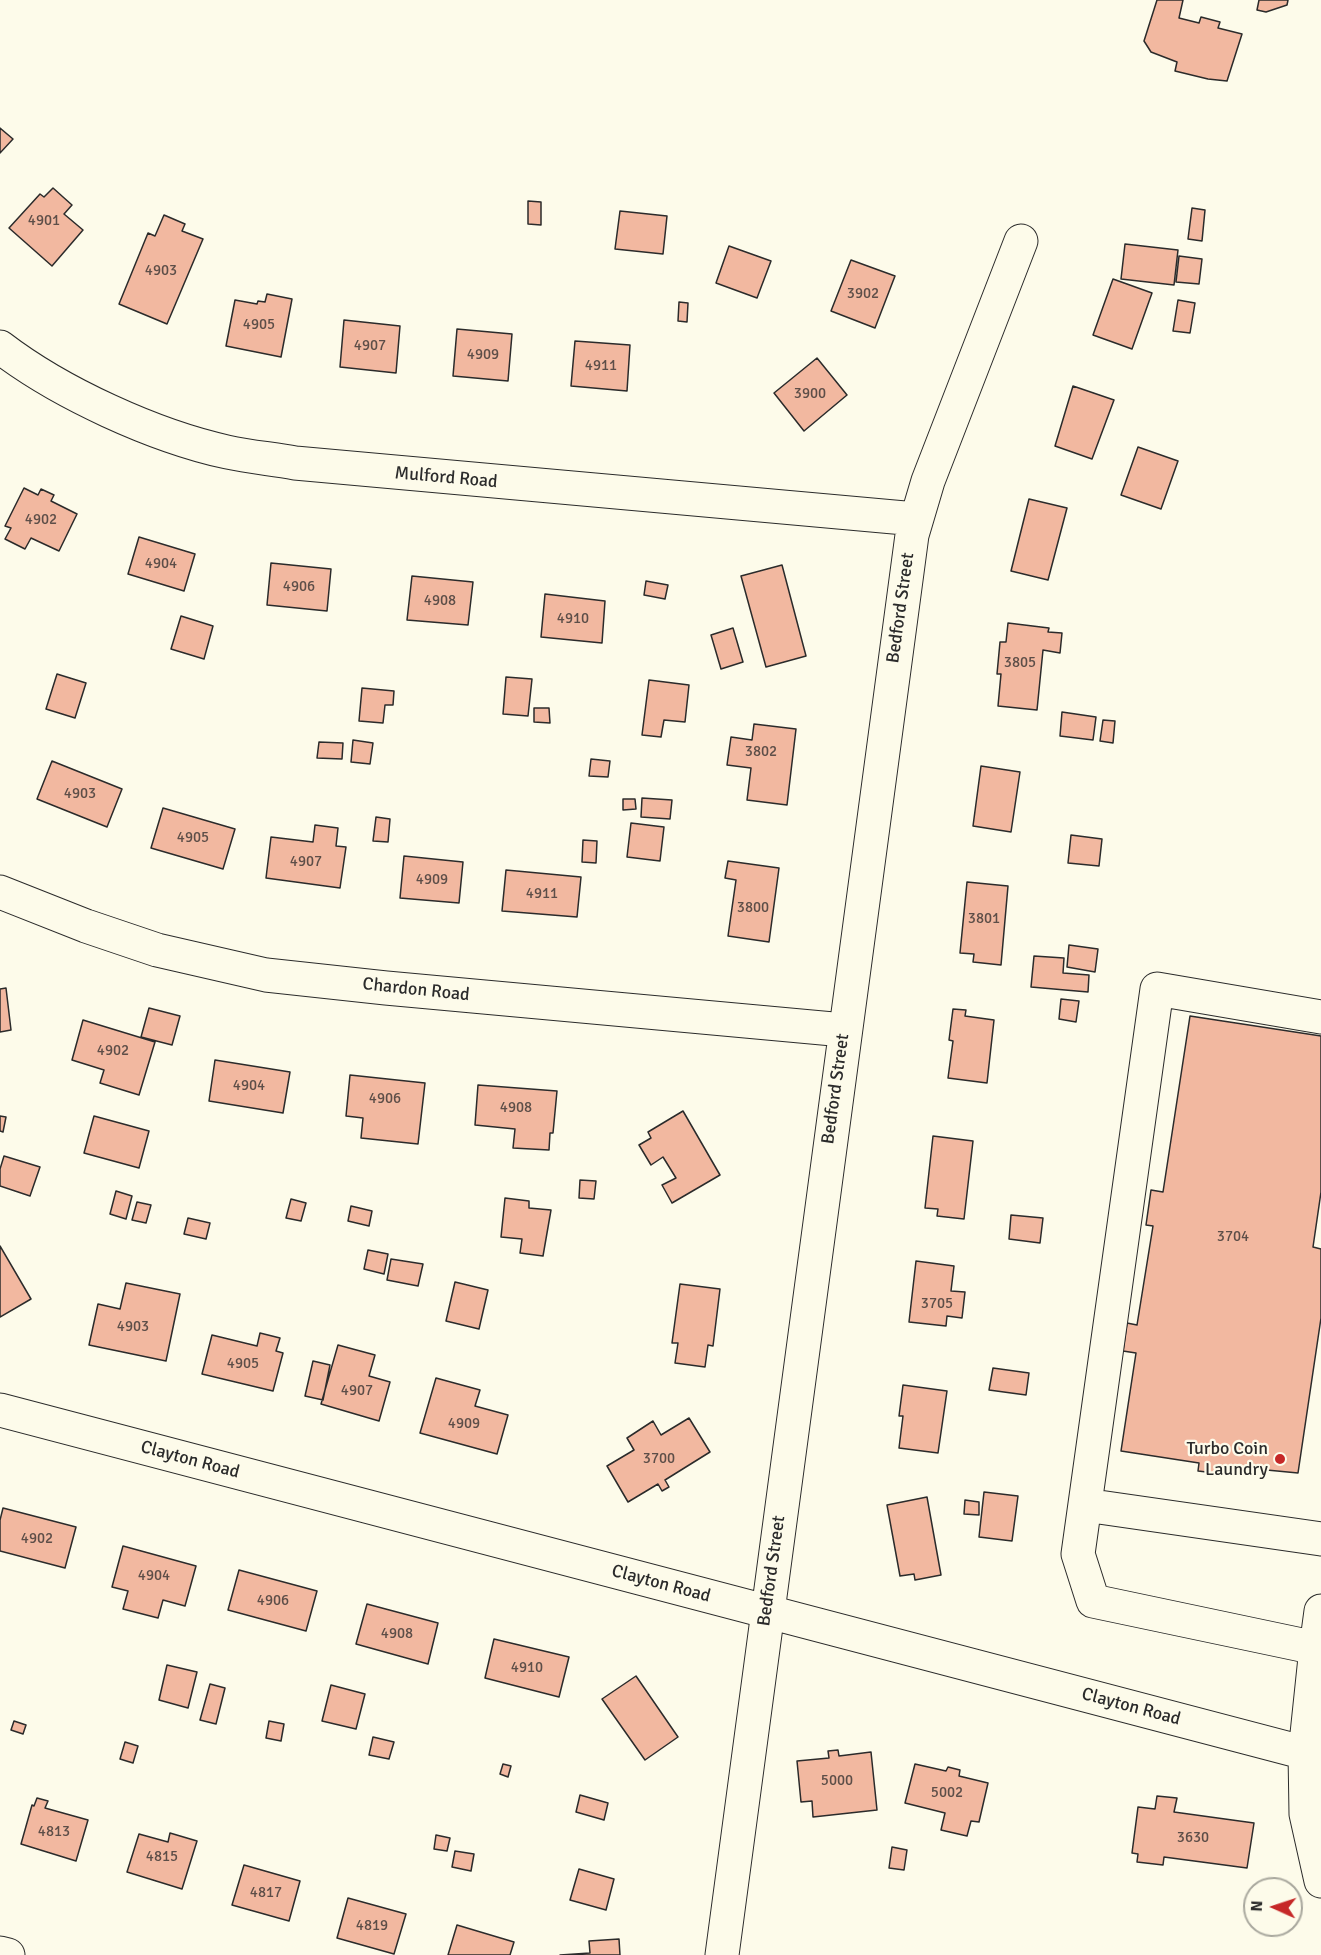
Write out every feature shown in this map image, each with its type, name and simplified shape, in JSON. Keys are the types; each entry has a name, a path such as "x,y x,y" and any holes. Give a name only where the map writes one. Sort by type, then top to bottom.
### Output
{"street":[{"name":"Bedford Street","path":"722,1955 899,615 916,519 928,481 1021,241"},
{"name":"Mulford Road","path":"0,347 67,389 101,407 175,436 226,452 306,464 916,519"},
{"name":"Chardon Road","path":"0,892 157,950 266,975 844,1029"},
{"path":"1318,1648 1093,1601 1078,1554 1157,989 1321,1017"},
{"name":"Clayton Road","path":"0,1410 1313,1755"},
{"path":"1084,1505 1321,1539"},
{"path":"1321,1611 1313,1755 1306,1814 1321,1881"},
{"path":"0,1953 8,1955"}],"building":[{"path":"1157,0 1183,0 1179,18 1199,23 1201,17 1220,22 1218,28 1242,34 1227,81 1175,71 1177,62 1151,52 1144,41"},
{"path":"1259,0 1288,0 1287,5 1266,12 1257,10"},
{"path":"0,128 13,139 0,153"},
{"path":"53,188 72,205 64,214 83,230 52,266 9,228 40,194 44,197"},
{"path":"528,201 541,202 541,225 528,224"},
{"path":"1192,208 1205,210 1202,241 1188,239"},
{"path":"620,211 667,216 663,254 615,249"},
{"path":"164,215 185,224 182,231 203,239 167,324 119,304 148,233 155,236"},
{"path":"1125,244 1178,250 1174,285 1121,279"},
{"path":"729,246 771,261 757,298 716,283"},
{"path":"1179,256 1202,259 1199,284 1176,282"},
{"path":"851,260 895,276 875,328 831,311"},
{"path":"1113,279 1152,293 1132,349 1093,335"},
{"path":"267,294 292,299 281,357 226,346 235,300 257,304 258,301 265,302"},
{"path":"1178,300 1195,303 1190,333 1173,331"},
{"path":"679,302 688,303 687,322 678,321"},
{"path":"344,320 400,326 396,373 340,367"},
{"path":"457,329 512,334 508,381 453,376"},
{"path":"575,341 630,345 627,391 571,386"},
{"path":"817,358 847,395 804,431 774,393"},
{"path":"1073,386 1114,400 1092,459 1055,446"},
{"path":"1138,447 1178,461 1161,509 1121,495"},
{"path":"24,488 38,495 41,489 54,495 51,501 77,514 59,551 31,538 25,549 5,539 11,528 5,526"},
{"path":"1029,499 1067,508 1048,580 1011,571"},
{"path":"139,537 195,554 184,591 128,574"},
{"path":"271,563 331,569 327,611 267,605"},
{"path":"782,565 806,656 766,667 741,576"},
{"path":"412,576 473,582 468,625 407,620"},
{"path":"646,581 668,585 665,599 644,595"},
{"path":"545,594 605,601 602,643 541,637"},
{"path":"181,616 213,626 204,659 171,649"},
{"path":"1008,623 1049,628 1048,632 1062,633 1060,653 1043,650 1037,710 998,706 1001,674 997,674 1000,642 1006,642"},
{"path":"733,628 743,662 721,669 711,635"},
{"path":"57,674 86,683 75,718 46,709"},
{"path":"506,677 532,679 528,716 503,714"},
{"path":"649,680 689,685 685,722 664,720 661,737 642,735"},
{"path":"362,688 394,691 393,705 385,705 383,723 359,721"},
{"path":"534,708 549,708 550,723 534,722"},
{"path":"1062,712 1096,717 1093,740 1060,736"},
{"path":"1103,720 1115,721 1113,743 1100,741"},
{"path":"754,724 796,729 787,805 747,800 751,768 727,765 731,737 752,740"},
{"path":"353,740 373,743 370,764 351,762"},
{"path":"319,742 343,743 342,759 317,758"},
{"path":"591,759 610,761 608,777 589,776"},
{"path":"52,761 122,789 107,827 37,799"},
{"path":"981,766 1020,772 1011,832 973,826"},
{"path":"642,798 672,800 670,819 641,817"},
{"path":"623,799 635,799 636,809 623,810"},
{"path":"163,808 235,829 223,869 151,848"},
{"path":"376,817 390,819 388,842 373,841"},
{"path":"631,823 664,827 660,861 627,857"},
{"path":"315,825 338,828 336,846 346,847 340,888 266,878 271,837 313,842"},
{"path":"1071,835 1102,839 1099,866 1068,863"},
{"path":"583,840 597,841 596,863 582,862"},
{"path":"404,856 463,862 459,903 400,898"},
{"path":"728,861 779,868 769,942 728,936 736,880 725,878"},
{"path":"506,870 581,877 577,917 502,911"},
{"path":"967,882 1008,886 1001,965 973,962 974,954 960,953"},
{"path":"1069,945 1098,949 1095,972 1067,967"},
{"path":"1034,956 1064,958 1063,973 1089,975 1088,992 1031,987"},
{"path":"6,988 11,1030 0,1032 0,989"},
{"path":"1061,999 1079,1001 1076,1022 1059,1019"},
{"path":"149,1008 180,1016 172,1045 141,1037"},
{"path":"953,1009 966,1010 965,1016 994,1020 987,1083 948,1078 953,1041 949,1040"},
{"path":"1190,1016 1321,1036 1321,1192 1313,1247 1321,1249 1321,1318 1298,1473 1225,1466 1223,1474 1198,1471 1199,1463 1121,1451 1136,1353 1123,1351 1127,1323 1137,1325 1153,1226 1146,1225 1151,1190 1163,1192"},
{"path":"83,1020 155,1042 139,1095 100,1083 104,1070 72,1060"},
{"path":"215,1060 290,1072 283,1113 209,1101"},
{"path":"350,1075 425,1083 418,1144 361,1138 363,1118 346,1116"},
{"path":"478,1085 557,1091 549,1150 513,1148 515,1129 475,1125"},
{"path":"683,1111 720,1175 672,1203 662,1185 676,1178 663,1157 651,1165 639,1145 651,1138 648,1132"},
{"path":"0,1116 6,1117 3,1132 0,1131"},
{"path":"94,1116 149,1131 139,1168 84,1153"},
{"path":"933,1136 973,1141 964,1219 937,1216 938,1209 925,1208"},
{"path":"4,1156 40,1167 30,1196 0,1186 0,1169"},
{"path":"580,1180 596,1181 594,1199 579,1198"},
{"path":"116,1191 132,1196 126,1219 110,1214"},
{"path":"505,1198 529,1201 529,1208 551,1210 543,1256 520,1253 522,1239 501,1237"},
{"path":"291,1199 306,1203 301,1221 286,1218"},
{"path":"137,1202 151,1205 146,1223 132,1220"},
{"path":"351,1206 372,1211 369,1226 348,1221"},
{"path":"1011,1215 1043,1218 1040,1243 1009,1239"},
{"path":"188,1218 210,1223 206,1239 184,1234"},
{"path":"0,1246 31,1299 0,1317"},
{"path":"368,1250 388,1254 384,1274 364,1269"},
{"path":"391,1259 423,1264 418,1286 387,1280"},
{"path":"916,1261 954,1266 951,1291 965,1292 962,1318 947,1316 946,1326 909,1322"},
{"path":"455,1282 488,1290 479,1329 446,1321"},
{"path":"126,1283 180,1294 166,1361 89,1345 98,1304 120,1309"},
{"path":"680,1284 720,1289 713,1346 708,1345 705,1367 675,1363 678,1343 672,1343"},
{"path":"260,1333 280,1338 276,1351 283,1353 273,1391 202,1374 212,1335 257,1346"},
{"path":"338,1345 375,1355 369,1376 390,1382 379,1421 321,1404"},
{"path":"313,1361 330,1365 323,1400 305,1396"},
{"path":"993,1368 1029,1373 1026,1395 989,1390"},
{"path":"436,1378 480,1390 475,1406 508,1415 497,1454 420,1433"},
{"path":"903,1385 947,1391 938,1453 899,1448 903,1416 899,1416"},
{"path":"689,1418 710,1452 665,1480 669,1487 662,1491 658,1484 628,1502 607,1466 634,1450 627,1438 653,1421 661,1435"},
{"path":"984,1492 1018,1496 1012,1541 979,1537"},
{"path":"927,1497 941,1575 915,1580 914,1574 900,1576 887,1505"},
{"path":"965,1500 979,1502 979,1515 964,1514"},
{"path":"3,1508 76,1527 65,1568 0,1551 0,1520"},
{"path":"123,1546 196,1566 185,1606 163,1600 158,1618 123,1609 128,1591 112,1587"},
{"path":"239,1570 317,1591 306,1631 228,1610"},
{"path":"367,1604 438,1623 428,1664 356,1644"},
{"path":"494,1639 569,1657 559,1697 485,1678"},
{"path":"167,1665 197,1672 188,1708 159,1700"},
{"path":"636,1676 678,1737 645,1760 602,1699"},
{"path":"210,1684 225,1688 216,1724 200,1720"},
{"path":"331,1685 365,1694 356,1729 322,1721"},
{"path":"14,1721 26,1725 23,1734 11,1730"},
{"path":"269,1721 284,1724 281,1741 266,1738"},
{"path":"373,1737 394,1742 389,1759 369,1755"},
{"path":"125,1742 138,1746 133,1763 120,1759"},
{"path":"838,1750 839,1756 871,1752 877,1810 813,1817 812,1801 801,1802 797,1761 829,1758 828,1751"},
{"path":"503,1764 511,1766 508,1777 500,1774"},
{"path":"915,1764 946,1771 948,1767 960,1770 959,1776 988,1783 979,1822 971,1821 967,1836 941,1830 945,1813 905,1803"},
{"path":"580,1795 608,1803 604,1820 576,1812"},
{"path":"1157,1796 1177,1798 1174,1812 1254,1823 1247,1868 1164,1857 1163,1865 1137,1862 1138,1854 1132,1853 1138,1807 1155,1809"},
{"path":"37,1798 48,1801 45,1808 88,1820 76,1861 21,1844 32,1805 34,1806"},
{"path":"170,1833 197,1841 182,1889 127,1872 139,1834 168,1842"},
{"path":"436,1835 450,1838 447,1851 434,1849"},
{"path":"892,1847 907,1850 904,1870 889,1868"},
{"path":"455,1851 474,1854 471,1871 452,1867"},
{"path":"244,1865 300,1881 289,1921 232,1905"},
{"path":"579,1869 614,1879 606,1910 570,1900"},
{"path":"348,1898 406,1914 394,1954 337,1938"},
{"path":"457,1925 514,1942 510,1955 448,1955"},
{"path":"619,1939 620,1955 560,1955 590,1953 589,1941"}],"place":[{"name":"Turbo Coin Laundry","path":"1280,1459"}]}
